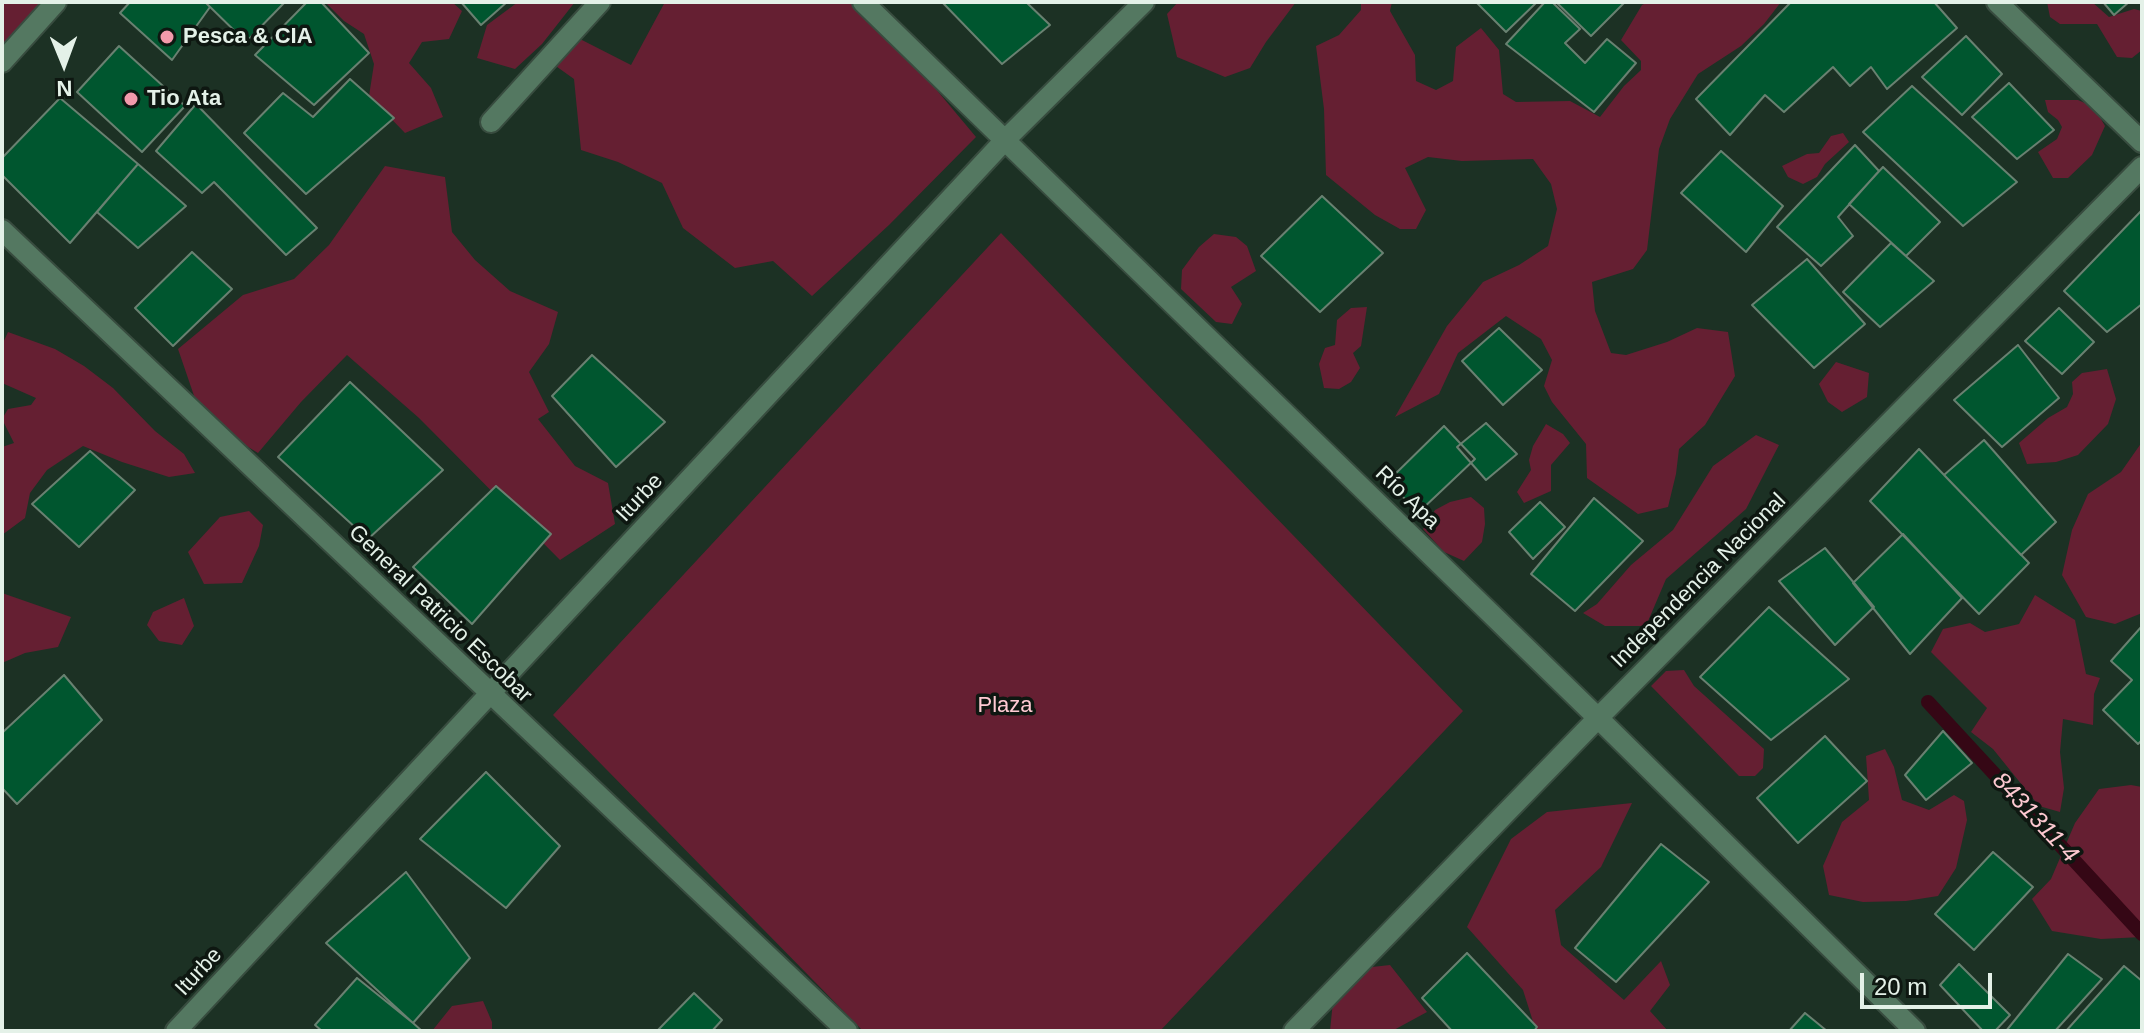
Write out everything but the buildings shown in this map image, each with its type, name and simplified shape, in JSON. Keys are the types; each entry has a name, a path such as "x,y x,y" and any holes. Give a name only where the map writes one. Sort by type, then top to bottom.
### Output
{"street":[{"path":"2,62 56,2"},
{"path":"491,122 600,2"},
{"name":"Río Apa","path":"863,2 1915,1031"},
{"name":"Iturbe","path":"176,1031 1006,139 1144,2"},
{"path":"1997,2 2142,142"},
{"name":"Independencia Nacional","path":"1294,1031 2142,167"},
{"name":"General Patricio Escobar","path":"2,230 847,1031"}],"green space":[{"path":"2,2 51,2 2,63"},
{"path":"325,2 452,2 462,11 449,39 422,42 409,63 431,88 443,117 405,133 369,96 374,64 364,34 344,21"},
{"path":"518,2 575,2 542,44 515,69 477,58 487,25"},
{"path":"665,2 863,2 976,137 889,225 812,296 773,261 735,268 683,228 662,183 618,162 581,150 574,79 553,64 580,39 631,65"},
{"path":"1178,2 1296,2 1250,68 1225,77 1177,57 1167,14"},
{"path":"1361,2 1392,2 1390,11 1415,55 1416,81 1436,90 1453,81 1456,47 1481,28 1499,50 1503,94 1516,102 1570,101 1600,117 1641,70 1641,61 1621,40 1642,5 1648,2 1781,2 1741,46 1698,74 1670,119 1659,149 1647,250 1633,269 1592,282 1595,311 1611,353 1626,355 1667,342 1697,328 1728,332 1735,376 1705,425 1679,449 1668,507 1638,514 1587,478 1586,444 1552,402 1544,386 1552,360 1541,339 1506,316 1458,353 1439,394 1395,417 1447,326 1483,282 1519,265 1548,246 1557,209 1551,184 1533,159 1462,161 1428,157 1405,168 1426,210 1416,229 1400,229 1375,215 1326,175 1324,109 1316,46 1339,35 1361,10"},
{"path":"2047,2 2092,2 2109,17 2134,9 2142,11 2142,50 2132,58 2117,57 2097,24 2060,24 2050,17"},
{"path":"2045,100 2078,100 2094,107 2105,126 2092,155 2068,178 2053,178 2038,152 2057,139 2062,127 2048,112"},
{"path":"1843,133 1849,142 1825,164 1817,177 1803,184 1788,177 1782,166 1807,154 1819,153 1831,136"},
{"path":"385,166 445,177 452,232 475,260 510,291 558,312 549,344 529,372 549,412 538,419 575,466 608,483 615,524 560,560 419,418 347,355 301,402 258,453 202,419 178,349 243,295 294,279 329,245"},
{"name":"Plaza","path":"1001,233 1463,711 1160,1031 863,1031 553,715"},
{"path":"1214,234 1236,237 1247,246 1256,271 1231,287 1242,304 1232,324 1216,322 1181,289 1182,270 1199,247"},
{"path":"1367,307 1361,346 1353,353 1360,368 1351,382 1339,389 1324,388 1319,364 1325,348 1335,345 1337,320 1351,308"},
{"path":"8,332 55,349 84,366 113,388 155,431 184,454 195,473 169,477 83,446 47,470 30,493 25,518 2,535 2,447 14,443 2,419 8,409 31,405 36,398 2,383 2,345"},
{"path":"1836,362 1869,373 1867,397 1842,412 1828,402 1819,384"},
{"path":"2107,369 2116,399 2108,424 2078,455 2056,462 2027,464 2019,443 2048,418 2067,407 2073,394 2072,382 2082,373"},
{"path":"1546,424 1563,434 1570,443 1551,465 1551,491 1524,503 1517,492 1531,470 1529,460 1533,446"},
{"path":"1756,435 1779,445 1746,509 1666,579 1646,626 1605,626 1583,613 1597,604 1631,565 1673,530 1713,466"},
{"path":"2142,442 2142,613 2115,624 2086,617 2062,575 2072,530 2088,494 2121,472"},
{"path":"1471,497 1484,508 1485,524 1482,542 1464,561 1444,552 1423,529 1435,510 1450,502"},
{"path":"249,511 263,525 259,546 242,583 204,584 188,552 220,517"},
{"path":"2,593 71,617 58,647 25,653 2,663"},
{"path":"2035,595 2075,620 2086,674 2100,678 2094,694 2093,725 2063,719 2060,752 2064,788 2060,812 2039,806 1993,749 1971,732 1987,708 1931,652 1943,629 1970,623 1985,632 2019,624"},
{"path":"184,598 194,626 182,645 159,641 147,625 153,612"},
{"path":"1684,670 1694,686 1764,749 1763,768 1755,776 1739,776 1651,686 1666,671"},
{"path":"1885,749 1894,767 1902,800 1929,810 1954,795 1964,801 1967,820 1956,868 1938,896 1906,901 1863,902 1829,895 1823,866 1842,822 1869,800 1866,756"},
{"path":"2131,785 2142,787 2142,937 2101,939 2052,931 2032,899 2051,879 2075,823 2099,789"},
{"path":"1632,803 1601,867 1555,910 1561,945 1624,1000 1661,961 1670,985 1650,1011 1668,1031 1536,1031 1523,990 1467,927 1511,839 1547,812"},
{"path":"1390,965 1427,1012 1392,1031 1330,1031 1336,971"},
{"path":"483,1001 492,1022 492,1031 432,1031 452,1006"}],"waterway":[{"name":"8431311-4","path":"1928,702 2142,934"}],"place":[{"name":"Pesca & CIA","path":"167,37"},
{"name":"Tio Ata","path":"131,99"}]}
